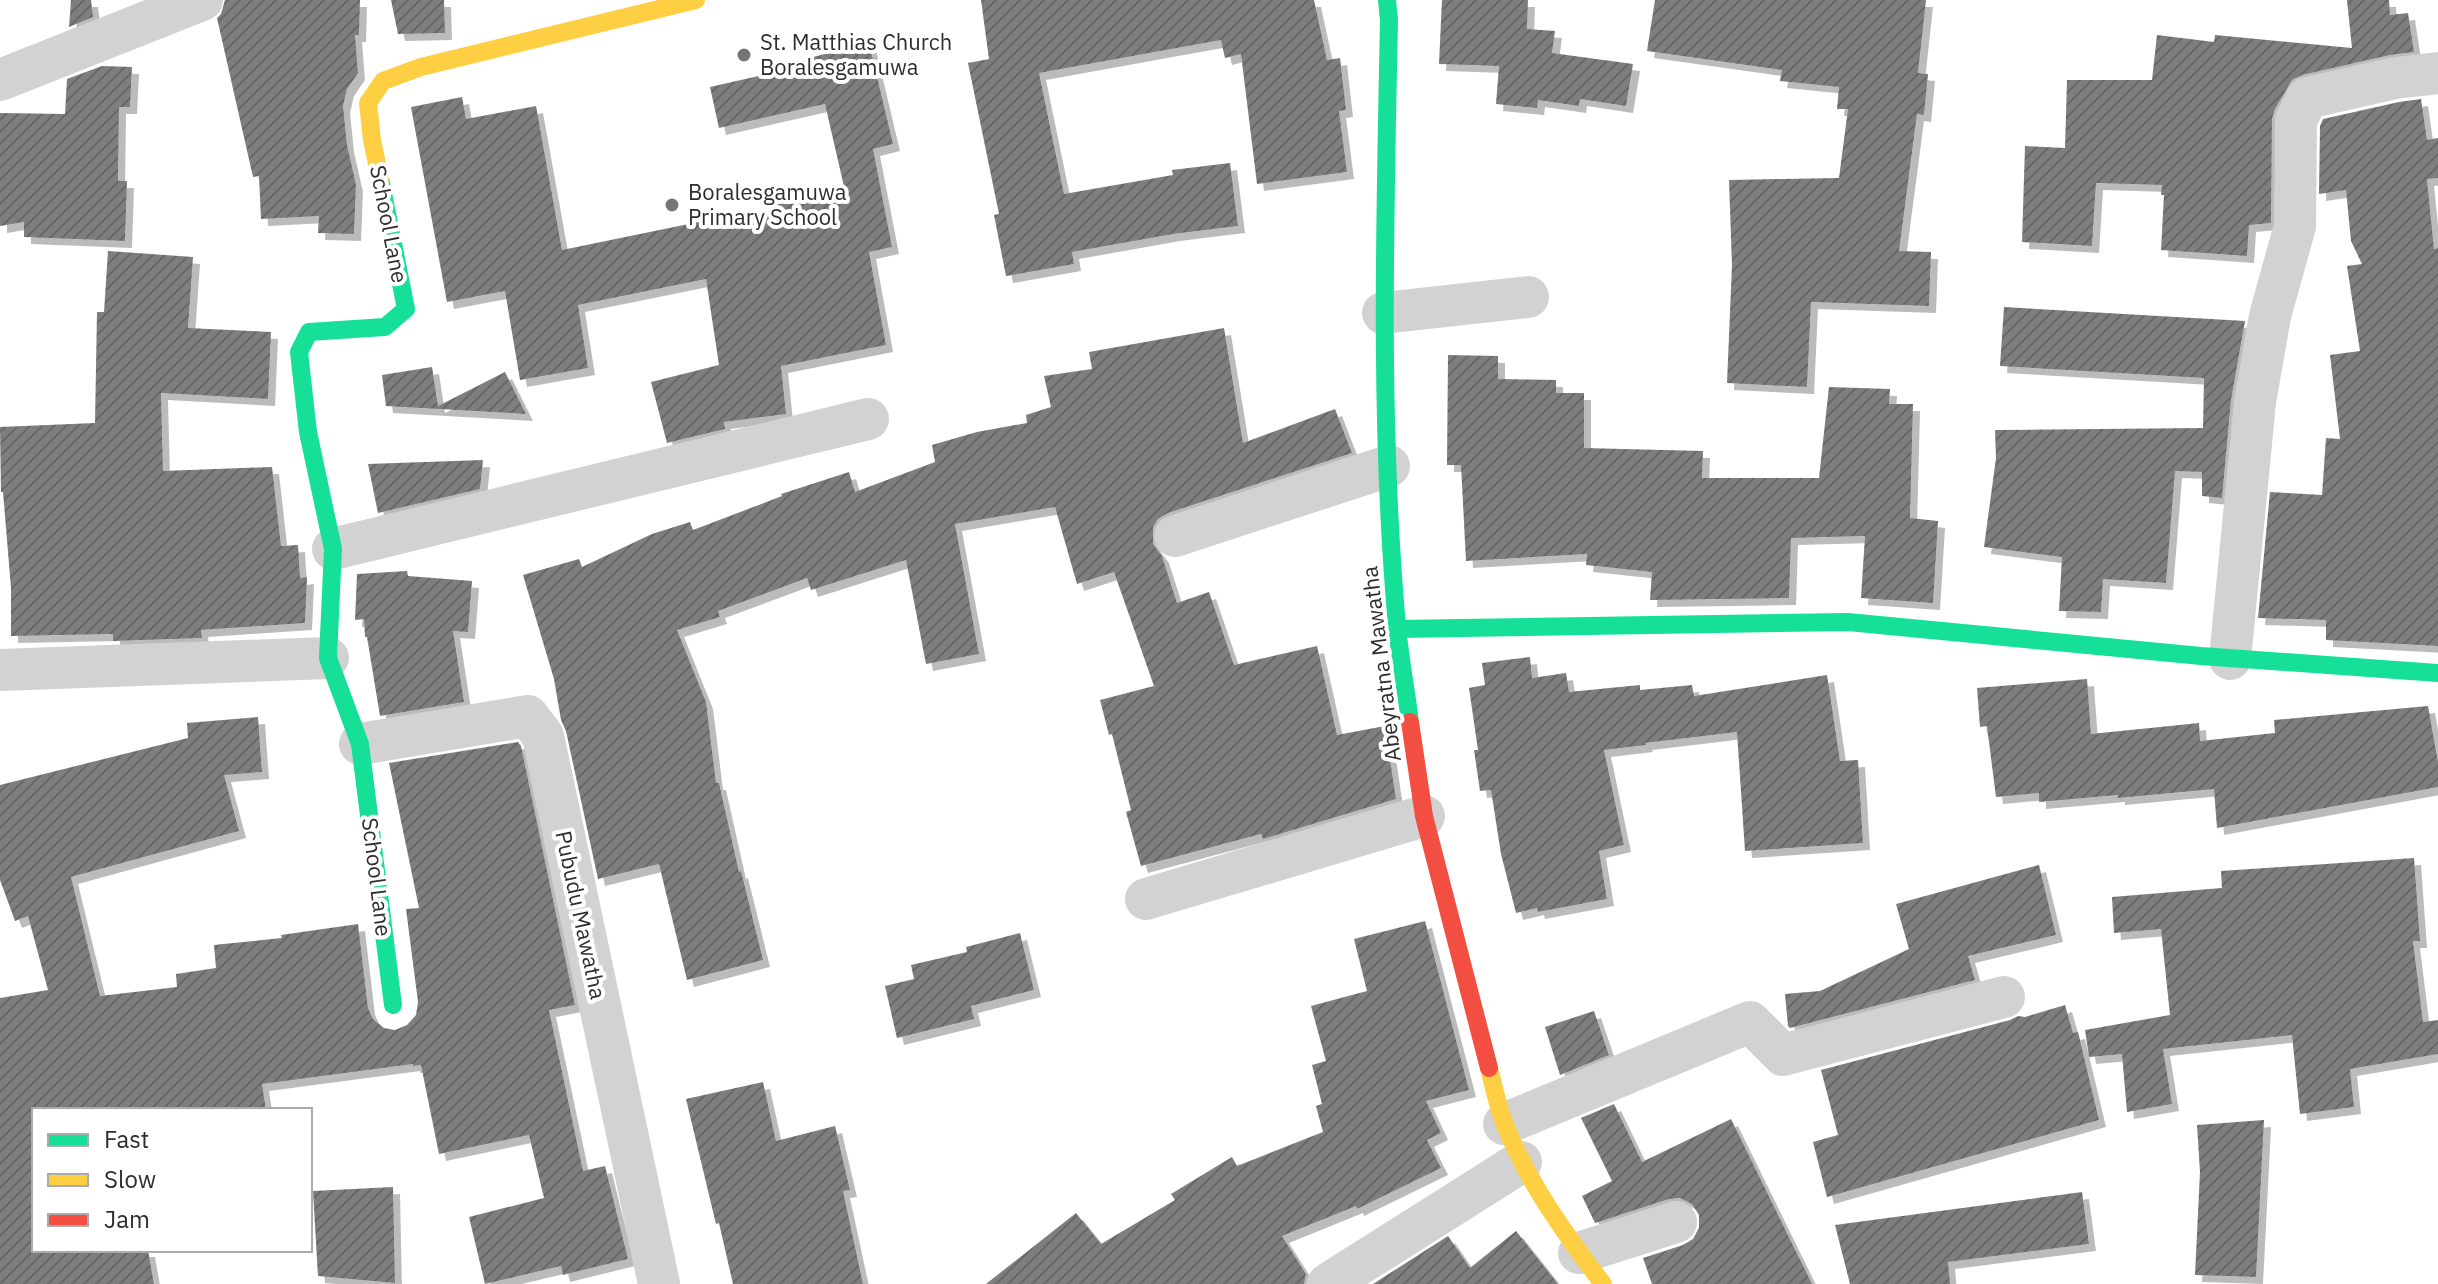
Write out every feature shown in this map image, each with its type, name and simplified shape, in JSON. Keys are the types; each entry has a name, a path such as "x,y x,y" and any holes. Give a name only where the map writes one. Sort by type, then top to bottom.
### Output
{"street":[{"path":"0,80 202,0"},
{"name":"School Lane","path":"393,1005 360,744 328,658 333,549 308,432 299,352 309,332 385,327 406,309 372,140 368,103 383,81 421,67 696,0"},
{"name":"Abeyratna Mawatha","path":"1387,0 1383,313 1389,466 1397,629 1424,816 1504,1124 1521,1162 1591,1269"},
{"path":"2230,659 2255,402 2270,316 2295,226 2296,120 2307,98 2395,78 2438,73"},
{"path":"1383,313 1528,297"},
{"path":"333,549 868,419"},
{"path":"1175,536 1389,466"},
{"path":"1397,629 1843,622 2230,659 2438,673"},
{"path":"0,670 328,658"},
{"name":"Pubudu Mawatha","path":"360,744 528,716 543,736 659,1284"},
{"path":"1146,899 1424,816"},
{"path":"1504,1124 1750,1022 1783,1055 2004,997"},
{"path":"1328,1284 1521,1162"},
{"path":"1591,1269 1676,1222"}],"building":[{"path":"71,0 91,0 93,17 69,27"},
{"path":"225,0 360,0 359,35 355,35 358,73 347,89 343,106 356,185 354,234 318,233 319,216 261,219 259,176 253,177 217,18"},
{"path":"391,0 444,0 445,33 398,34"},
{"path":"981,0 1314,0 1327,60 1340,58 1346,110 1339,111 1347,172 1257,184 1241,54 1225,58 1221,40 1039,73 1064,194 1173,175 1172,170 1230,163 1238,226 1072,252 1074,264 1006,276 994,215 999,214 968,63 989,59"},
{"path":"1442,0 1528,0 1527,29 1555,31 1552,53 1633,64 1626,106 1580,99 1579,106 1538,100 1537,108 1496,104 1499,66 1439,64"},
{"path":"1655,0 1926,0 1918,73 1928,74 1924,115 1917,114 1899,251 1931,252 1929,306 1811,302 1807,387 1727,383 1732,265 1729,180 1839,178 1848,109 1837,109 1839,87 1780,81 1782,70 1647,51"},
{"path":"2347,0 2389,0 2390,15 2408,13 2414,52 2302,75 2292,80 2272,119 2271,223 2249,225 2247,256 2161,250 2162,185 2096,183 2092,246 2022,242 2025,146 2065,148 2067,80 2152,80 2157,35 2214,42 2215,35 2352,48"},
{"path":"869,43 893,144 873,149 892,247 869,252 886,345 781,366 786,414 724,422 725,429 667,443 651,382 719,365 706,279 578,305 588,368 520,380 505,291 447,302 411,107 462,97 466,119 536,106 562,250 773,210 772,205 845,191 825,104 719,128 710,87 815,63 813,57"},
{"path":"102,66 132,67 130,107 119,107 118,181 127,181 125,241 24,237 24,222 0,226 0,113 65,114 67,79"},
{"path":"2421,99 2427,140 2438,138 2438,178 2427,179 2434,249 2438,248 2438,646 2326,640 2326,620 2258,618 2270,492 2322,495 2326,438 2340,439 2330,355 2360,351 2347,266 2362,264 2351,241 2346,190 2319,194 2320,126 2323,119"},
{"path":"108,251 193,257 188,328 271,332 268,399 161,393 163,471 272,467 281,546 298,545 300,578 307,577 305,623 201,630 202,638 113,641 113,634 11,636 11,588 1,492 0,427 95,423 97,312 104,312"},
{"path":"2004,307 2245,321 2231,400 2222,498 2202,496 2202,472 2175,471 2166,583 2103,579 2101,612 2059,611 2062,557 1984,547 1996,458 1995,430 2203,428 2204,378 2000,366"},
{"path":"1224,328 1243,443 1335,409 1352,453 1168,513 1158,519 1153,527 1153,544 1162,556 1177,603 1209,592 1234,665 1317,646 1337,735 1385,726 1396,799 1263,839 1261,834 1141,866 1126,812 1131,810 1100,700 1154,686 1114,572 1077,584 1055,507 955,524 979,654 926,664 906,560 811,590 807,578 718,611 720,617 677,630 706,702 716,783 719,783 763,960 687,980 659,864 598,879 554,679 523,575 579,559 582,567 652,534 690,522 693,530 781,494 849,472 855,492 935,462 932,445 977,432 1027,423 1026,415 1051,407 1044,376 1092,369 1089,352"},
{"path":"1448,355 1498,356 1498,379 1556,380 1556,393 1584,393 1584,448 1703,451 1702,478 1819,478 1829,387 1890,389 1889,404 1913,404 1910,518 1938,521 1933,603 1861,598 1865,536 1791,538 1789,598 1650,600 1652,572 1586,565 1587,554 1466,561 1461,465 1447,465"},
{"path":"432,367 438,406 505,372 526,414 386,406 382,375"},
{"path":"483,460 480,489 378,513 368,464"},
{"path":"407,571 408,576 472,581 468,632 453,631 464,702 380,716 364,619 355,620 357,574"},
{"path":"1530,657 1532,678 1566,673 1569,692 1640,685 1640,690 1692,685 1694,696 1827,675 1840,761 1858,760 1863,843 1745,851 1737,732 1604,750 1624,845 1599,851 1607,899 1516,913 1501,854 1491,790 1480,791 1469,688 1485,685 1482,663"},
{"path":"2087,679 2091,734 2199,723 2200,741 2275,733 2274,720 2428,706 2438,762 2438,787 2217,828 2214,789 2039,802 2039,793 1996,797 1987,726 1980,727 1977,688"},
{"path":"258,717 262,772 224,775 239,831 71,877 100,996 177,987 176,974 216,968 214,945 282,938 281,935 358,924 368,1008 373,1019 384,1028 395,1030 407,1025 416,1015 418,1002 406,909 419,908 389,763 518,742 575,1005 549,1010 583,1171 605,1166 628,1259 563,1275 561,1266 485,1284 469,1217 544,1198 529,1135 439,1154 421,1065 413,1064 262,1084 266,1108 32,1108 32,1252 148,1252 154,1284 0,1284 0,998 48,990 28,916 15,921 0,880 0,785 188,738 187,723"},
{"path":"2414,858 2420,941 2413,941 2423,1022 2438,1020 2438,1054 2350,1069 2354,1107 2300,1114 2292,1035 2163,1049 2172,1104 2127,1112 2122,1054 2089,1057 2085,1030 2170,1015 2161,929 2114,933 2112,897 2222,888 2221,871"},
{"path":"2039,865 2056,935 1968,956 1975,980 1790,1028 1788,1026 1785,994 1820,991 1909,949 1896,904"},
{"path":"1425,921 1469,1090 1426,1101 1441,1133 1427,1140 1441,1168 1357,1209 1356,1206 1282,1236 1306,1274 1304,1284 986,1284 1076,1213 1101,1244 1175,1200 1171,1194 1232,1157 1237,1166 1323,1132 1316,1106 1322,1104 1312,1065 1326,1061 1311,1006 1367,991 1354,939"},
{"path":"1020,933 1034,990 971,1006 974,1019 897,1038 885,986 914,979 911,965 967,952 966,947"},
{"path":"2065,1005 2073,1033 2078,1032 2099,1120 1827,1197 1813,1142 1838,1135 1821,1070"},
{"path":"1594,1011 1609,1055 1560,1075 1545,1027"},
{"path":"763,1082 776,1141 835,1126 850,1190 843,1191 863,1284 733,1284 686,1099"},
{"path":"1614,1104 1642,1162 1731,1119 1812,1284 1652,1284 1643,1258 1693,1239 1699,1228 1699,1215 1692,1204 1680,1198 1595,1223 1582,1196 1612,1181 1581,1118"},
{"path":"2264,1120 2256,1277 2195,1275 2200,1172 2197,1125"},
{"path":"393,1187 395,1283 318,1276 313,1191"},
{"path":"2082,1192 2089,1244 1948,1262 1950,1284 1850,1284 1835,1225"},
{"path":"1516,1231 1558,1284 1373,1284 1448,1236 1470,1268"}],"traffic: fast":[{"path":"1387,0 1385,323 1388,475 1397,626 1410,722"},
{"path":"380,178 406,309 385,327 309,332 299,352 308,432 333,549 328,658 360,744 393,1005"},
{"path":"1397,629 1848,622 2201,656 2438,673"}],"traffic: slow":[{"path":"380,178 368,103 383,81 421,67 696,0"},
{"path":"1489,1068 1503,1120 1526,1169 1562,1228 1603,1284"}],"traffic: jam":[{"path":"1410,722 1424,816 1489,1068"}],"place":[{"name":"St. Matthias Church Boralesgamuwa","path":"744,55"},
{"name":"Boralesgamuwa Primary School","path":"672,205"}]}
